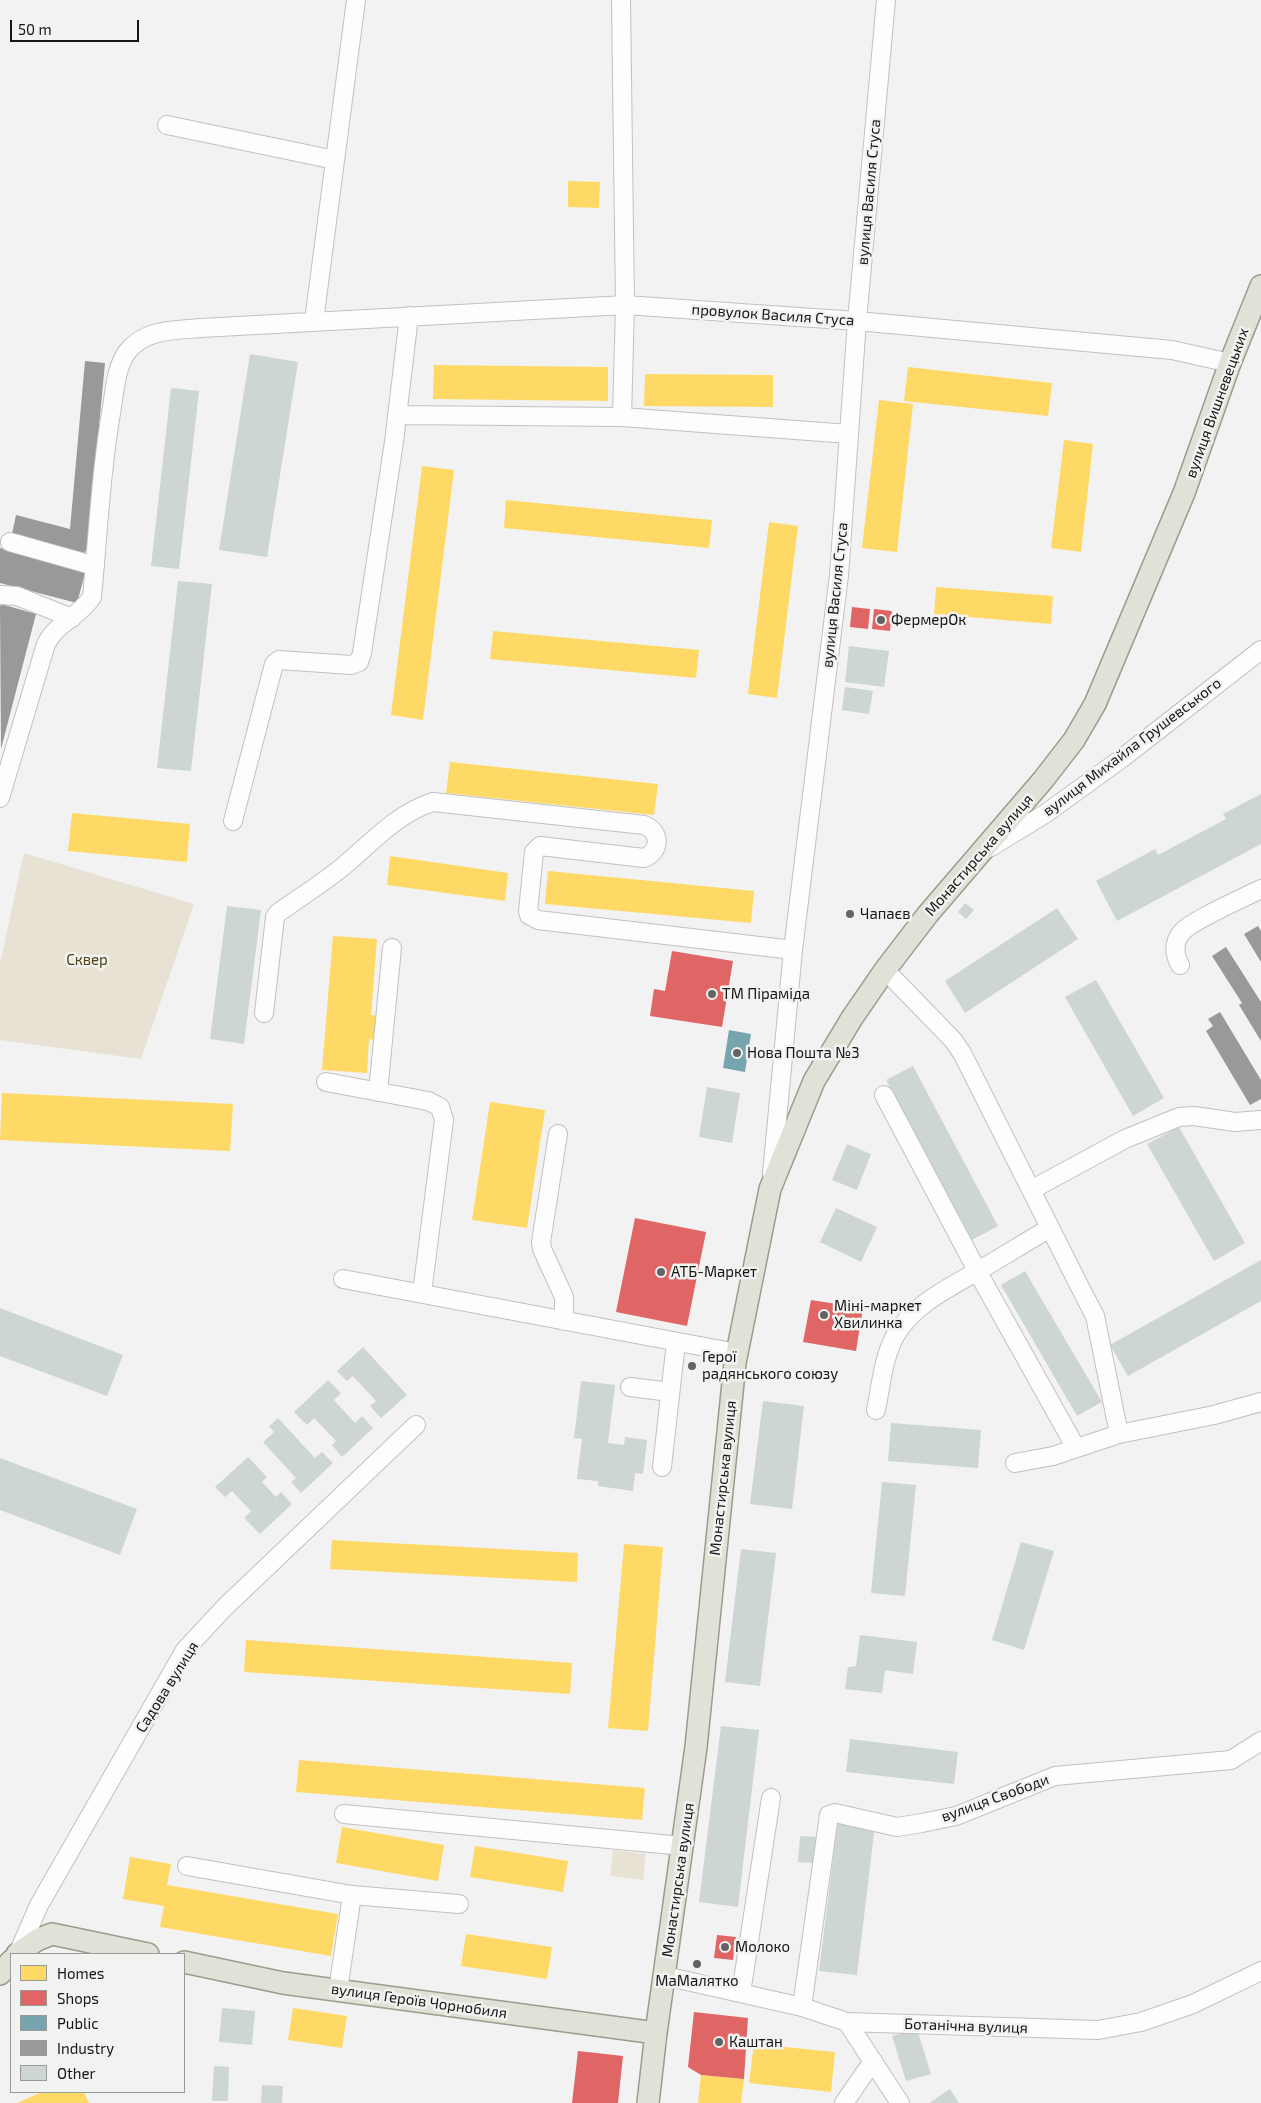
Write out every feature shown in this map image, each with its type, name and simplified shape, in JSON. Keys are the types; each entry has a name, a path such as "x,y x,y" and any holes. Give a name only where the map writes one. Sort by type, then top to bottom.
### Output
{"main road":[{"name":"вулиця Вишневецьких","path":"1184,493 1230,363 1261,286"},
{"name":"Монастирська вулиця","path":"648,2103 696,1747 737,1353 770,1189 814,1081 852,1018 885,970 928,914 1043,780 1074,740 1095,704 1184,493"},
{"name":"Садова вулиця","path":"20,1953 37,1940 52,1934 143,1953"},
{"name":"вулиця Героїв Чорнобиля","path":"185,1962 284,1983 656,2033"},
{"name":"Садова вулиця","path":"0,1974 10,1963"}],"street":[{"path":"314,321 356,0"},
{"path":"621,0 625,304 622,417"},
{"name":"вулиця Василя Стуса","path":"770,1189 793,950 839,576 857,321 886,0"},
{"path":"167,125 335,160"},
{"name":"провулок Василя Стуса","path":"0,798 46,644 51,633 84,610 92,597 105,444 118,368 128,351 147,336 165,331 314,321 625,304 857,321 1172,350 1230,363"},
{"path":"233,821 274,664 279,660 351,665 359,662 365,640 397,415 408,316"},
{"path":"397,415 622,417 849,434"},
{"path":"10,542 95,566"},
{"path":"0,595 16,596 72,618"},
{"name":"вулиця Михайла Грушевського","path":"975,857 1060,803 1121,759 1261,650"},
{"path":"264,1013 275,917 278,913 346,864 376,836 423,805 433,802 644,825 652,830 657,837 657,846 652,854 644,858 540,846 536,849 534,852 528,911 529,915 538,920 793,950"},
{"path":"1180,965 1176,957 1176,940 1187,927 1261,889"},
{"path":"378,1092 392,948"},
{"path":"885,970 953,1040 962,1053 1094,1316 1119,1434"},
{"path":"326,1082 428,1100 435,1103 443,1114 422,1293"},
{"path":"884,1095 977,1271 1076,1448"},
{"path":"1031,1190 1125,1139 1179,1117 1194,1116 1235,1122 1261,1120"},
{"path":"558,1134 541,1242 542,1249 564,1296 564,1321"},
{"path":"876,1410 888,1352 905,1322 920,1307 1050,1228"},
{"path":"343,1279 737,1353"},
{"path":"662,1467 676,1342"},
{"path":"630,1387 670,1392"},
{"path":"1015,1463 1053,1456 1119,1434 1214,1415 1261,1402"},
{"name":"Садова вулиця","path":"17,1953 39,1905 185,1650 224,1608 416,1425"},
{"name":"вулиця Свободи","path":"802,2007 829,1815 835,1814 897,1827 922,1823 956,1816 1055,1776 1231,1760 1261,1741"},
{"path":"741,1993 771,1798"},
{"path":"344,1814 683,1846"},
{"path":"187,1866 352,1895 459,1904"},
{"path":"338,1990 352,1895"},
{"name":"Ботанічна вулиця","path":"665,1976 802,2007 847,2022 1098,2030 1141,2022 1193,2004 1261,1971"},
{"path":"847,2022 900,2103"},
{"path":"844,2103 873,2061"}],"green space":[{"name":"Сквер","path":"24,853 194,904 141,1059 0,1040 0,963"},
{"path":"613,1850 646,1854 643,1880 610,1876"}],"building: Homes":[{"path":"568,181 600,182 599,208 568,207"},
{"path":"434,365 608,367 608,401 433,399"},
{"path":"908,367 1052,383 1048,416 904,401"},
{"path":"645,374 773,375 773,407 644,406"},
{"path":"879,400 913,404 897,552 862,548"},
{"path":"1064,440 1093,444 1081,552 1051,548"},
{"path":"422,466 454,470 423,720 391,715"},
{"path":"506,500 712,520 709,548 504,528"},
{"path":"769,522 798,526 777,698 748,694"},
{"path":"936,587 1053,596 1051,624 934,614"},
{"path":"493,631 699,650 696,678 490,659"},
{"path":"450,762 658,784 654,815 446,793"},
{"path":"72,813 190,824 187,862 68,851"},
{"path":"390,856 508,873 505,901 387,885"},
{"path":"548,871 754,891 751,923 545,904"},
{"path":"333,936 377,939 371,1015 378,1016 375,1040 369,1039 367,1073 322,1070"},
{"path":"2,1093 233,1104 230,1151 0,1140"},
{"path":"490,1102 545,1110 527,1228 472,1220"},
{"path":"332,1540 578,1553 577,1582 330,1569"},
{"path":"624,1544 663,1547 648,1731 608,1728"},
{"path":"246,1640 572,1663 570,1694 244,1672"},
{"path":"299,1760 645,1788 642,1820 296,1792"},
{"path":"342,1827 444,1845 438,1881 336,1863"},
{"path":"475,1846 568,1861 563,1892 470,1877"},
{"path":"130,1857 171,1864 167,1885 338,1914 331,1956 160,1927 164,1906 123,1899"},
{"path":"466,1934 552,1947 547,1979 461,1966"},
{"path":"293,2008 347,2016 342,2048 288,2040"},
{"path":"754,2044 835,2052 831,2092 749,2083"},
{"path":"701,2075 744,2079 741,2103 698,2103"},
{"path":"40,2093 84,2093 89,2103 17,2103"}],"building: Shops":[{"path":"852,607 870,609 868,629 850,627"},
{"path":"874,609 892,611 890,631 872,629"},
{"path":"672,951 733,961 722,1027 650,1016 654,989 665,991"},
{"name":"АТБ-Маркет","path":"635,1218 706,1232 687,1326 616,1312"},
{"path":"811,1300 863,1308 856,1351 803,1342"},
{"name":"Молоко","path":"717,1935 736,1937 733,1960 714,1958"},
{"name":"Каштан","path":"694,2012 748,2018 744,2079 701,2075 688,2067"},
{"path":"578,2051 623,2056 618,2103 572,2103"}],"building: Public":[{"path":"729,1030 751,1034 745,1072 723,1068"}],"building: Industry":[{"path":"85,361 105,363 88,543 85,553 12,534 16,515 70,529"},
{"path":"0,548 86,570 77,603 0,583"},
{"path":"1,604 36,614 1,749 0,607"},
{"path":"1258,926 1261,931 1261,962 1244,934"},
{"path":"1226,947 1261,1002 1261,1041 1239,1005 1242,1003 1212,956"},
{"path":"1220,1012 1261,1080 1261,1099 1250,1105 1206,1031 1213,1026 1208,1019"}],"building: Other":[{"path":"250,354 298,362 267,557 219,550"},
{"path":"171,388 199,391 179,569 151,566"},
{"path":"178,581 212,584 191,771 157,768"},
{"path":"849,646 889,651 884,687 845,682"},
{"path":"845,687 873,691 869,714 842,710"},
{"path":"1261,794 1261,844 1117,921 1096,881 1155,849 1158,855 1226,819 1223,814"},
{"path":"965,903 974,910 966,919 958,912"},
{"path":"227,906 261,910 244,1044 210,1039"},
{"path":"1057,908 1078,939 965,1013 945,981"},
{"path":"1096,980 1164,1098 1133,1116 1065,997"},
{"path":"913,1066 998,1226 972,1240 886,1080"},
{"path":"707,1087 740,1093 732,1143 699,1137"},
{"path":"1179,1127 1245,1243 1214,1261 1147,1144"},
{"path":"847,1144 871,1154 857,1190 832,1180"},
{"path":"836,1208 877,1227 861,1262 820,1242"},
{"path":"1261,1260 1261,1301 1128,1376 1110,1345"},
{"path":"1025,1271 1102,1402 1077,1416 1001,1285"},
{"path":"0,1308 123,1355 107,1396 0,1356"},
{"path":"363,1347 407,1395 381,1418 370,1406 376,1401 353,1376 347,1381 337,1371"},
{"path":"328,1380 341,1393 334,1400 355,1423 362,1416 373,1428 342,1457 332,1445 336,1441 314,1418 307,1425 294,1412"},
{"path":"581,1381 615,1385 608,1443 624,1445 625,1437 647,1440 643,1474 635,1473 633,1491 598,1486 598,1481 577,1479 582,1439 574,1438"},
{"path":"763,1401 804,1406 792,1509 750,1504"},
{"path":"278,1418 315,1458 322,1452 333,1463 301,1493 291,1482 296,1478 263,1442 274,1432 269,1426"},
{"path":"891,1423 981,1430 978,1468 888,1461"},
{"path":"248,1457 267,1477 262,1482 276,1497 281,1492 292,1504 260,1534 244,1518 251,1511 232,1491 225,1497 215,1487"},
{"path":"0,1458 137,1509 120,1555 0,1510"},
{"path":"882,1482 916,1485 905,1596 871,1593"},
{"path":"1021,1542 1054,1551 1024,1650 992,1640"},
{"path":"741,1549 776,1553 760,1686 725,1682"},
{"path":"860,1635 917,1642 913,1674 885,1670 882,1693 845,1689 848,1667 856,1666"},
{"path":"721,1726 759,1730 738,1907 699,1902"},
{"path":"850,1739 958,1752 954,1784 846,1772"},
{"path":"838,1820 875,1825 857,1975 819,1971"},
{"path":"800,1836 817,1837 814,1863 798,1862"},
{"path":"222,2008 255,2011 252,2045 219,2042"},
{"path":"917,2029 931,2074 906,2081 892,2036"},
{"path":"214,2066 229,2067 228,2101 212,2101"},
{"path":"262,2085 283,2086 282,2103 261,2103"},
{"path":"950,2089 959,2103 929,2103"}],"place":[{"name":"ФермерОк","path":"881,620"},
{"name":"Чапаєв","path":"850,914"},
{"name":"ТМ Піраміда","path":"712,994"},
{"name":"Нова Пошта №3","path":"737,1053"},
{"name":"АТБ-Маркет","path":"661,1272"},
{"name":"Міні-маркет Хвилинка","path":"824,1315"},
{"name":"Герої радянського союзу","path":"692,1366"},
{"name":"Молоко","path":"725,1947"},
{"name":"МаМалятко","path":"697,1964"},
{"name":"Каштан","path":"719,2042"}]}
